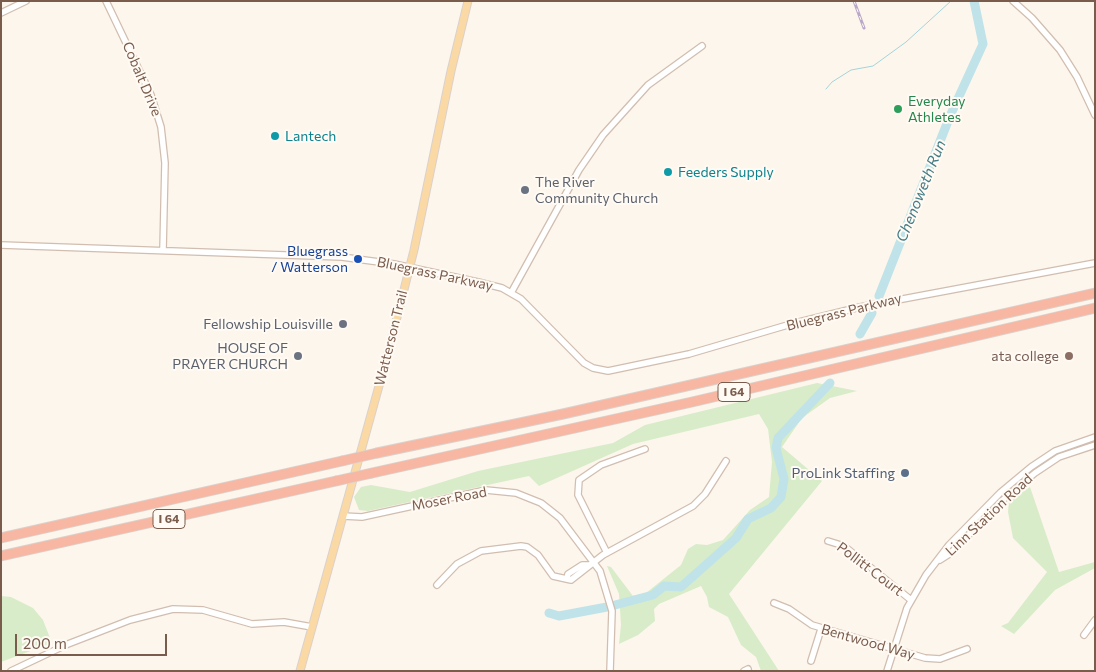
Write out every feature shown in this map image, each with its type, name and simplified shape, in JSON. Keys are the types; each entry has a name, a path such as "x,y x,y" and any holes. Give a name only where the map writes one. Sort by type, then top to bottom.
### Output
{"highway":[{"name":"I 64","path":"1,538 377,453 563,414 1095,293"},
{"name":"I 64","path":"1,556 692,402 1095,308"},
{"path":"1,532 111,514"}],"main road":[{"name":"Watterson Trail","path":"300,671 409,268 468,1"}],"street":[{"path":"1,13 26,1"},
{"name":"Cobalt Drive","path":"106,1 151,96 162,127 165,164 163,250"},
{"path":"1013,1 1032,18 1060,50 1077,76 1095,115"},
{"path":"511,293 579,170 603,135 648,85 702,46"},
{"name":"Bluegrass Parkway","path":"1,245 358,259 490,284 511,293 530,307 584,363 597,369 615,371 688,354 791,324 860,307 1095,263"},
{"name":"Linn Station Road","path":"887,671 910,600 944,550 1016,478 1056,451 1095,437"},
{"name":"Linn Station Road","path":"938,561 951,553 1006,497 1035,473 1059,458 1095,445"},
{"path":"607,554 578,495 579,480 601,465 645,449"},
{"path":"437,585 457,564 481,551 521,546 527,547 538,555 553,576 560,579 567,578 568,574 582,564 589,565 693,506 705,494 726,461"},
{"name":"Moser Road","path":"343,516 362,517 480,491 494,490 516,493 540,503 560,518 594,561 604,582 612,611 610,671"},
{"name":"Pollitt Court","path":"828,541 844,546 910,600"},
{"name":"Bentwood Way","path":"774,603 789,609 808,624 821,629 934,659 949,657 967,649"},
{"path":"11,671 68,644 130,620 173,609 203,610 252,624 284,622 312,627"},
{"path":"1084,635 1095,620"},
{"path":"811,661 821,629"}],"green space":[{"path":"817,383 857,391 830,398 802,418 782,447 822,481 729,594 779,671 761,671 756,657 741,645 728,617 709,607 707,597 701,586 659,604 654,609 655,621 638,635 619,644 621,625 619,594 607,566 611,567 633,596 646,593 681,565 688,549 696,544 707,545 723,540 750,510 769,497 772,462 768,429 759,414 633,444 539,486 529,476 368,511 359,510 354,497 361,487 371,485 410,492 478,471 613,443 645,425"},
{"path":"1030,487 1059,572 1095,562 1095,568 1055,590 1014,634 1001,626 1008,623 1047,572 1013,538 1008,512 1009,501"},
{"path":"1,596 11,597 33,608 43,620 52,643 1,662"}],"waterway":[{"path":"826,89 832,82 851,70 873,66 906,42 951,1"},
{"name":"Chenoweth Run","path":"879,296 950,116 983,44 974,1"},
{"name":"Chenoweth Run","path":"860,334 872,313"},
{"name":"Chenoweth Run","path":"615,605 653,595 664,586 681,587 736,538 748,519 771,508 781,497 784,479 776,448 778,438 830,383"},
{"name":"Chenoweth Run","path":"549,613 559,616 607,607"}],"railway":[{"path":"854,1 864,28"}],"place":[{"name":"Everyday Athletes","path":"898,109"},
{"name":"Lantech","path":"275,136"},
{"name":"Feeders Supply","path":"668,172"},
{"name":"The River Community Church","path":"525,190"},
{"name":"Bluegrass / Watterson","path":"358,259"},
{"name":"Fellowship Louisville","path":"343,324"},
{"name":"HOUSE OF PRAYER CHURCH","path":"298,356"},
{"name":"ata college","path":"1069,356"},
{"name":"ProLink Staffing","path":"905,473"}]}
